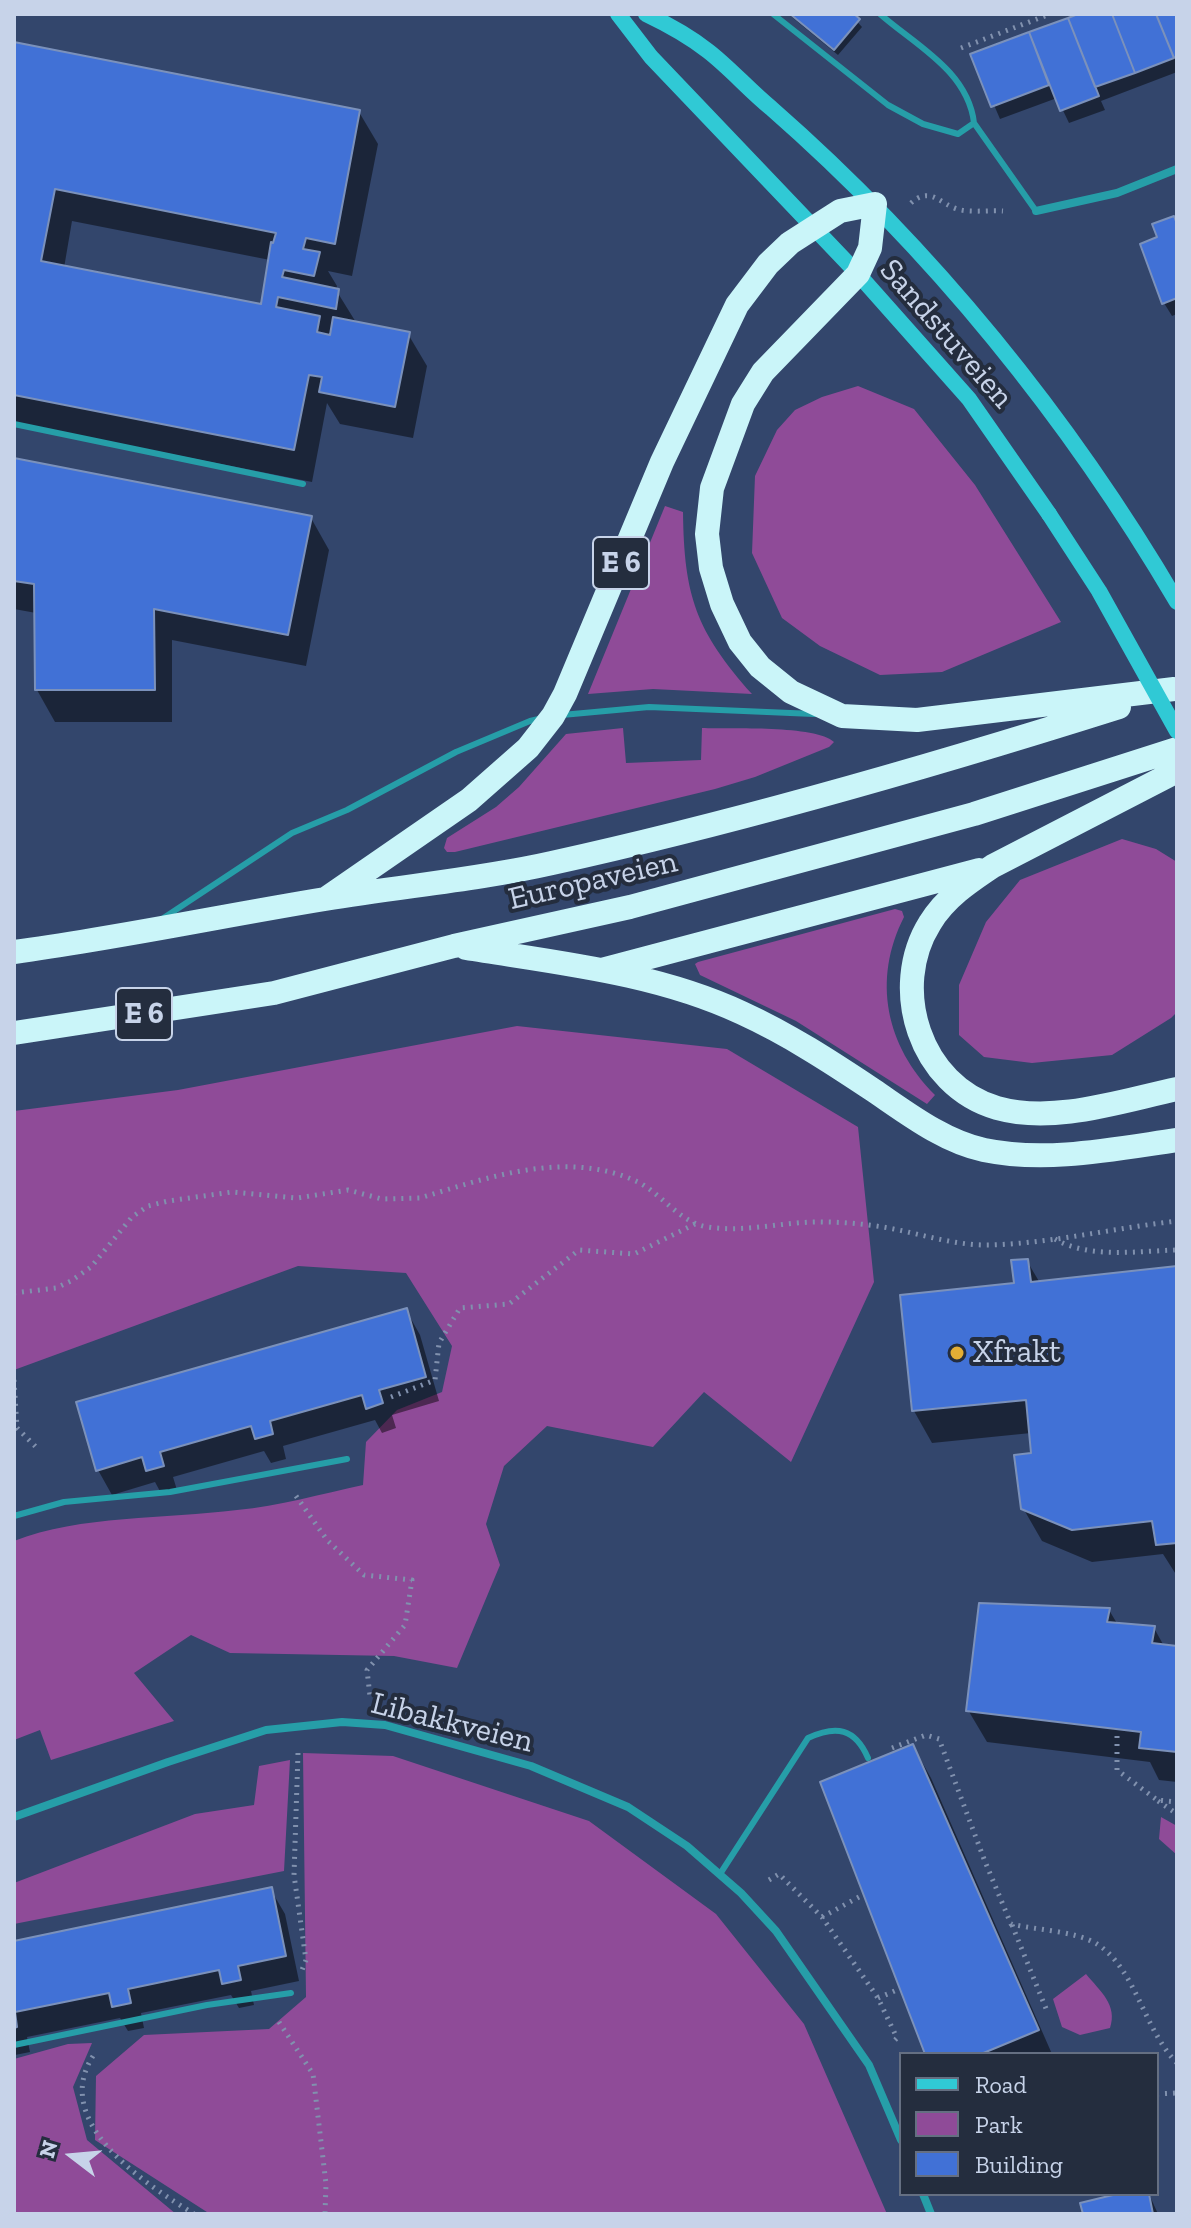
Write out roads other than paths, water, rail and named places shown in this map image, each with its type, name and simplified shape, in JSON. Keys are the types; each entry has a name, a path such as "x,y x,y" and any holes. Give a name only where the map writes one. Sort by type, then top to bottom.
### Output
{"highway":[{"name":"E 6","path":"327,898 469,800 528,748 553,716 593,631 662,462 737,305 768,264 790,243 840,211 875,204 870,248 858,274 763,372 743,404 712,488 707,534 711,568 722,604 740,642 760,667 791,692 842,716 917,720 1176,689"},
{"name":"Europaveien","path":"14,952 327,898 478,879 642,843 961,757 1176,689"},
{"name":"Europaveien","path":"14,1033 274,993 454,946 630,907 974,814 1177,749"},
{"name":"E 6","path":"1177,771 993,866 945,903 929,924 917,949 912,977 912,1006 919,1033 932,1058 951,1081 974,1098 1019,1112 1049,1113 1177,1089"},
{"name":"E 6","path":"597,970 993,866"},
{"name":"E 6","path":"454,946 597,970 705,998 787,1036 921,1122 981,1149 1045,1155 1177,1140"}],"main road":[{"name":"Sandstuveien","path":"618,14 651,57 858,274 969,399 1099,591 1177,731"},
{"name":"Sandstuveien","path":"646,14 708,51 875,204 1013,364 1109,493 1177,602"}],"street":[{"path":"1036,211 1117,193 1177,169"},
{"name":"Libakkveien","path":"14,1817 266,1730 342,1722 385,1725 531,1766 628,1807 687,1846 720,1874 776,1931 869,2065 899,2135"}],"lane":[{"path":"773,14 888,105 923,124 958,134 974,123"},
{"path":"880,14 935,58 959,84 972,105 974,123 1036,211"},
{"path":"14,424 303,484"},
{"name":"E 6","path":"144,931 292,833 347,810 467,747 530,721 649,707 842,716"},
{"path":"14,1516 64,1502 170,1492 347,1459"},
{"path":"720,1874 808,1738 822,1731 846,1733 861,1741 868,1758"},
{"path":"14,2045 207,2005 291,1993"}],"place":[{"name":"Xfrakt","path":"957,1353"}]}
